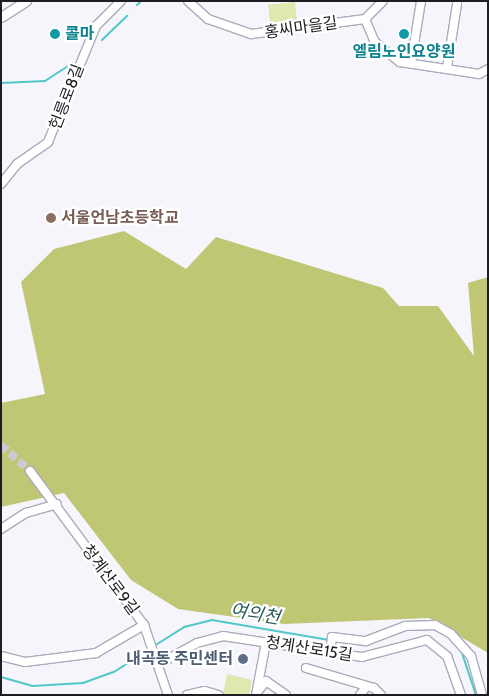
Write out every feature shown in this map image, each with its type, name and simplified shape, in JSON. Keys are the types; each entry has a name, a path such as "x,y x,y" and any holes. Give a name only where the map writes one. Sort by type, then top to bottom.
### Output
{"main road":[{"path":"1,17 26,1"}],"street":[{"name":"헌릉로8길","path":"1,184 16,164 48,142 96,26 121,1"},
{"name":"홍씨마을길","path":"188,1 208,19 251,34 365,19"},
{"path":"383,1 365,19 375,42 400,62 479,74 488,69"},
{"path":"411,63 421,1"},
{"path":"447,68 457,4"},
{"name":"청계산로9길","path":"30,471 57,504 93,562 145,627 158,663"},
{"path":"1,529 26,513 57,504"},
{"path":"330,653 332,637 366,641 405,626 435,625 451,634 471,656 482,695"},
{"path":"1,656 26,662 96,653 145,627"},
{"name":"청계산로15길","path":"158,663 209,639 239,636 330,653 369,656 427,640 447,656 461,695"},
{"path":"256,694 266,642"},
{"path":"158,663 168,695"},
{"path":"306,668 366,687 381,695"},
{"path":"256,694 266,681 286,695"},
{"path":"360,695 366,687"},
{"path":"187,695 205,691 218,695"}],"green space":[{"path":"295,2 297,22 270,25 268,5"},
{"path":"124,231 186,269 216,237 383,288 399,306 438,306 474,356 468,283 488,277 488,653 429,618 284,624 178,609 131,580 64,493 1,507 1,403 45,394 21,282 54,249"},
{"path":"227,674 252,680 249,695 223,694"}],"waterway":[{"path":"137,5 141,1"},
{"path":"102,40 127,16"},
{"path":"1,83 45,81 73,63"},
{"name":"여의천","path":"154,646 184,627 212,620 329,640"},
{"name":"여의천","path":"370,643 396,633"},
{"name":"여의천","path":"1,677 32,686 83,683 114,672 150,649"},
{"name":"여의천","path":"461,650 476,695"}],"tunnel":[{"path":"1,445 30,471"}],"place":[{"name":"콜마","path":"55,34"},
{"name":"엘림노인요양원","path":"404,34"},
{"name":"서울언남초등학교","path":"51,218"},
{"name":"내곡동 주민센터","path":"243,659"}]}
